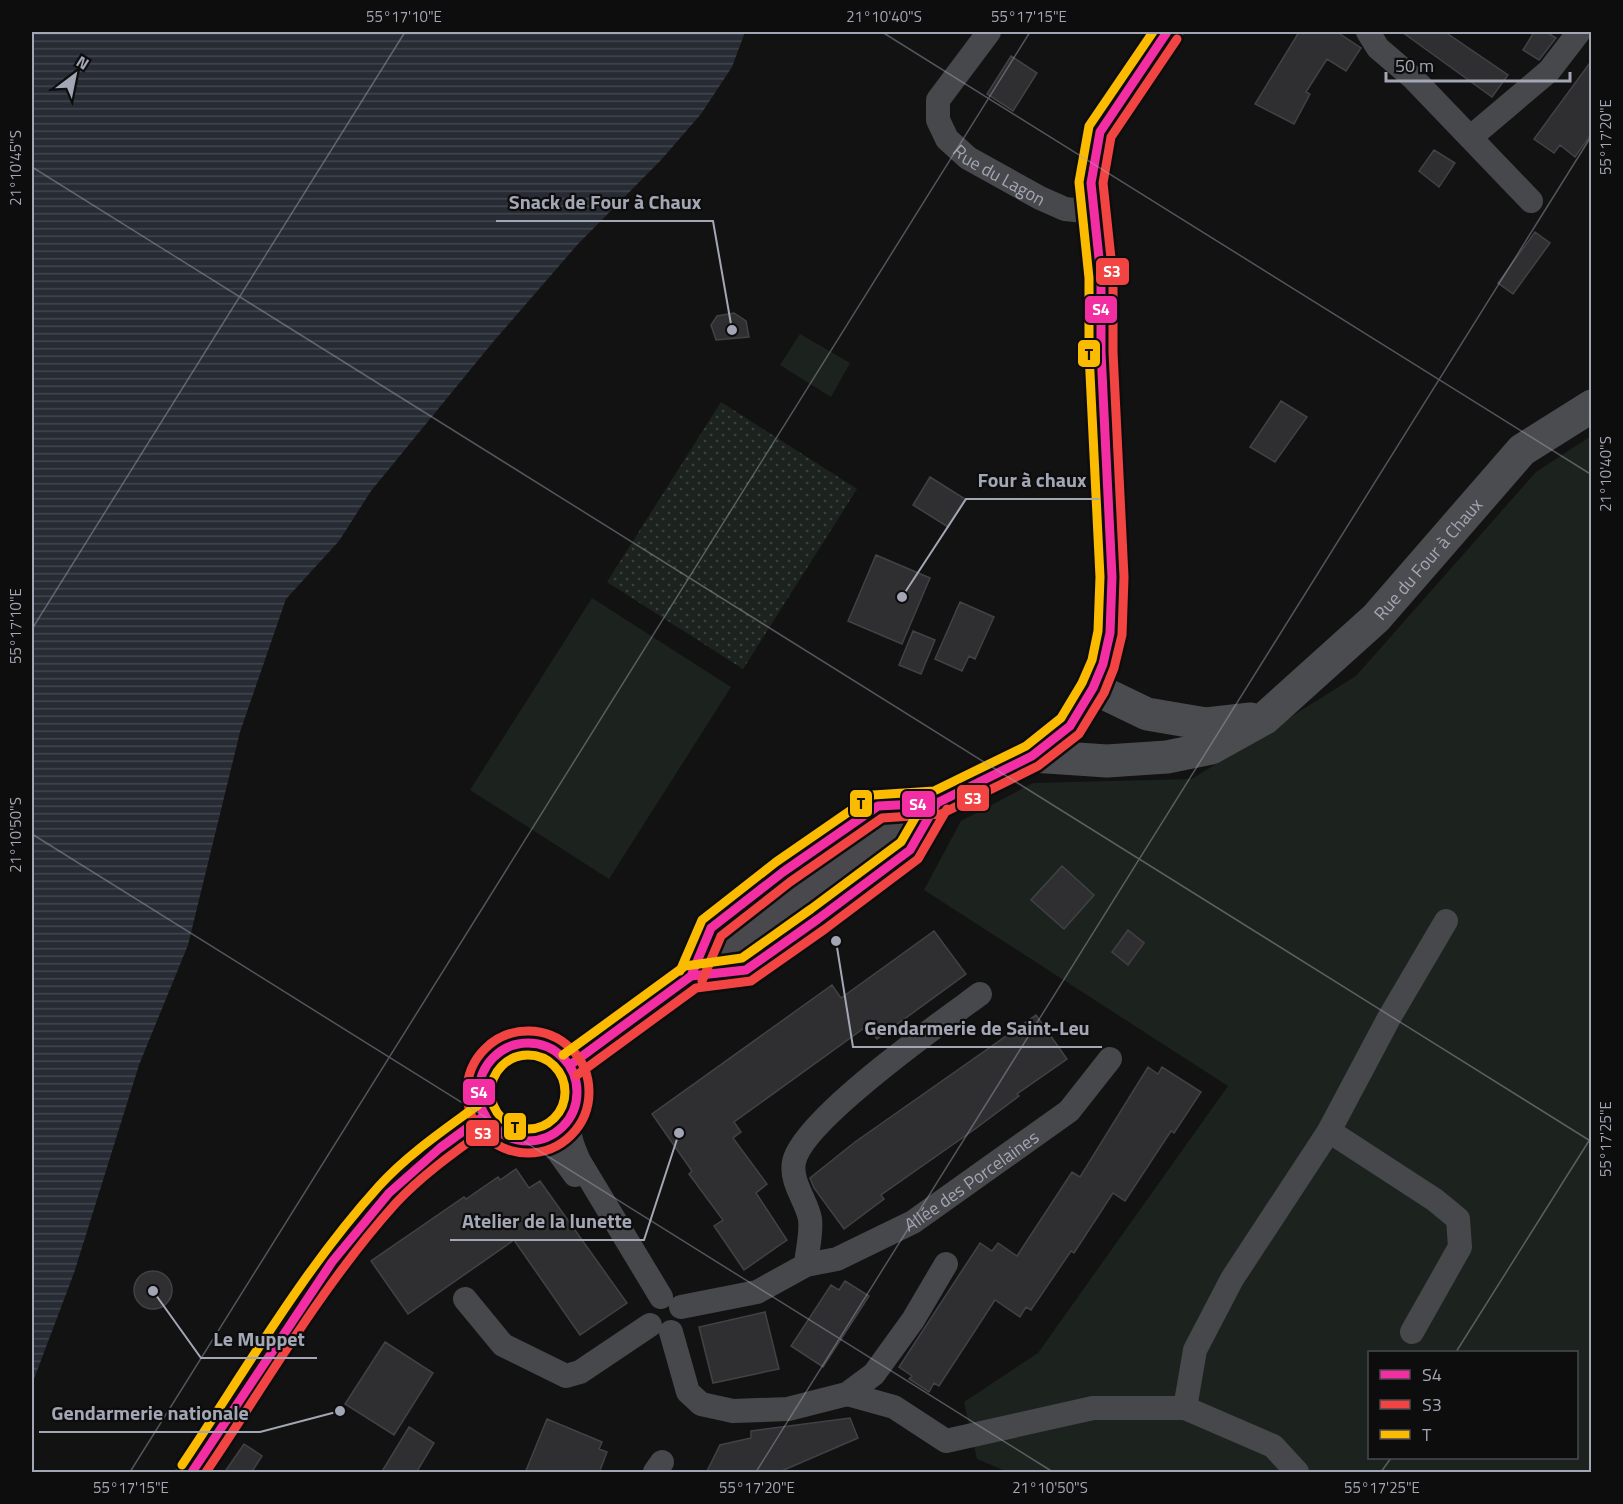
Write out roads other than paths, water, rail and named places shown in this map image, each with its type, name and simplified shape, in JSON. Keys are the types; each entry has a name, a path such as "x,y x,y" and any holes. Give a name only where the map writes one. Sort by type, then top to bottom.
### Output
{"main road":[{"path":"570,1065 863,847 937,803 1032,756 1070,726 1093,688 1103,664 1110,633 1112,577 1101,352 1101,277 1091,183 1100,132 1167,32"},
{"name":"Rue du Four à Chaux","path":"1032,756 1107,762 1167,757 1211,748 1265,718 1376,618 1522,450 1592,406"},
{"path":"1093,688 1147,714 1206,724 1265,718"},
{"path":"532,1042 559,1053 570,1065 578,1091 571,1117 552,1136 540,1140 524,1141 508,1137 494,1128 484,1115 479,1101 479,1086 483,1071 491,1059 503,1049 517,1043 532,1042"},
{"path":"192,1473 332,1262 389,1193 440,1148 484,1115"}],"street":[{"name":"Rue du Lagon","path":"989,32 938,100 938,120 947,139 968,158 1040,198 1065,209 1095,212"},
{"path":"1368,32 1378,48 1413,78 1531,201"},
{"path":"1471,137 1549,71 1580,32"},
{"path":"1185,1408 1195,1350 1232,1279 1329,1131 1389,1018 1446,921"},
{"path":"806,1265 810,1220 797,1185 794,1162 804,1143 829,1114 886,1064 980,994"},
{"name":"Allée des Porcelaines","path":"662,1314 757,1292 806,1265 837,1259 913,1222 1069,1111 1110,1059"},
{"path":"571,1117 568,1129 579,1161 662,1314 688,1392 701,1404 733,1411 788,1409 847,1394 874,1374 913,1320 946,1264"},
{"path":"1329,1131 1435,1200 1458,1220 1460,1247 1412,1332"},
{"path":"540,1140 557,1150 569,1166 629,1268 662,1314"},
{"path":"465,1299 503,1345 566,1376 580,1372 662,1314"},
{"path":"847,1394 894,1407 946,1441 1093,1408 1185,1408 1273,1446 1297,1473"}],"place":[{"name":"Snack de Four à Chaux","path":"732,330"},
{"name":"Four à chaux","path":"902,597"},
{"name":"Gendarmerie de Saint-Leu","path":"836,941"},
{"name":"Atelier de la lunette","path":"679,1133"},
{"name":"Le Muppet","path":"153,1291"},
{"name":"Gendarmerie nationale","path":"340,1411"}]}
